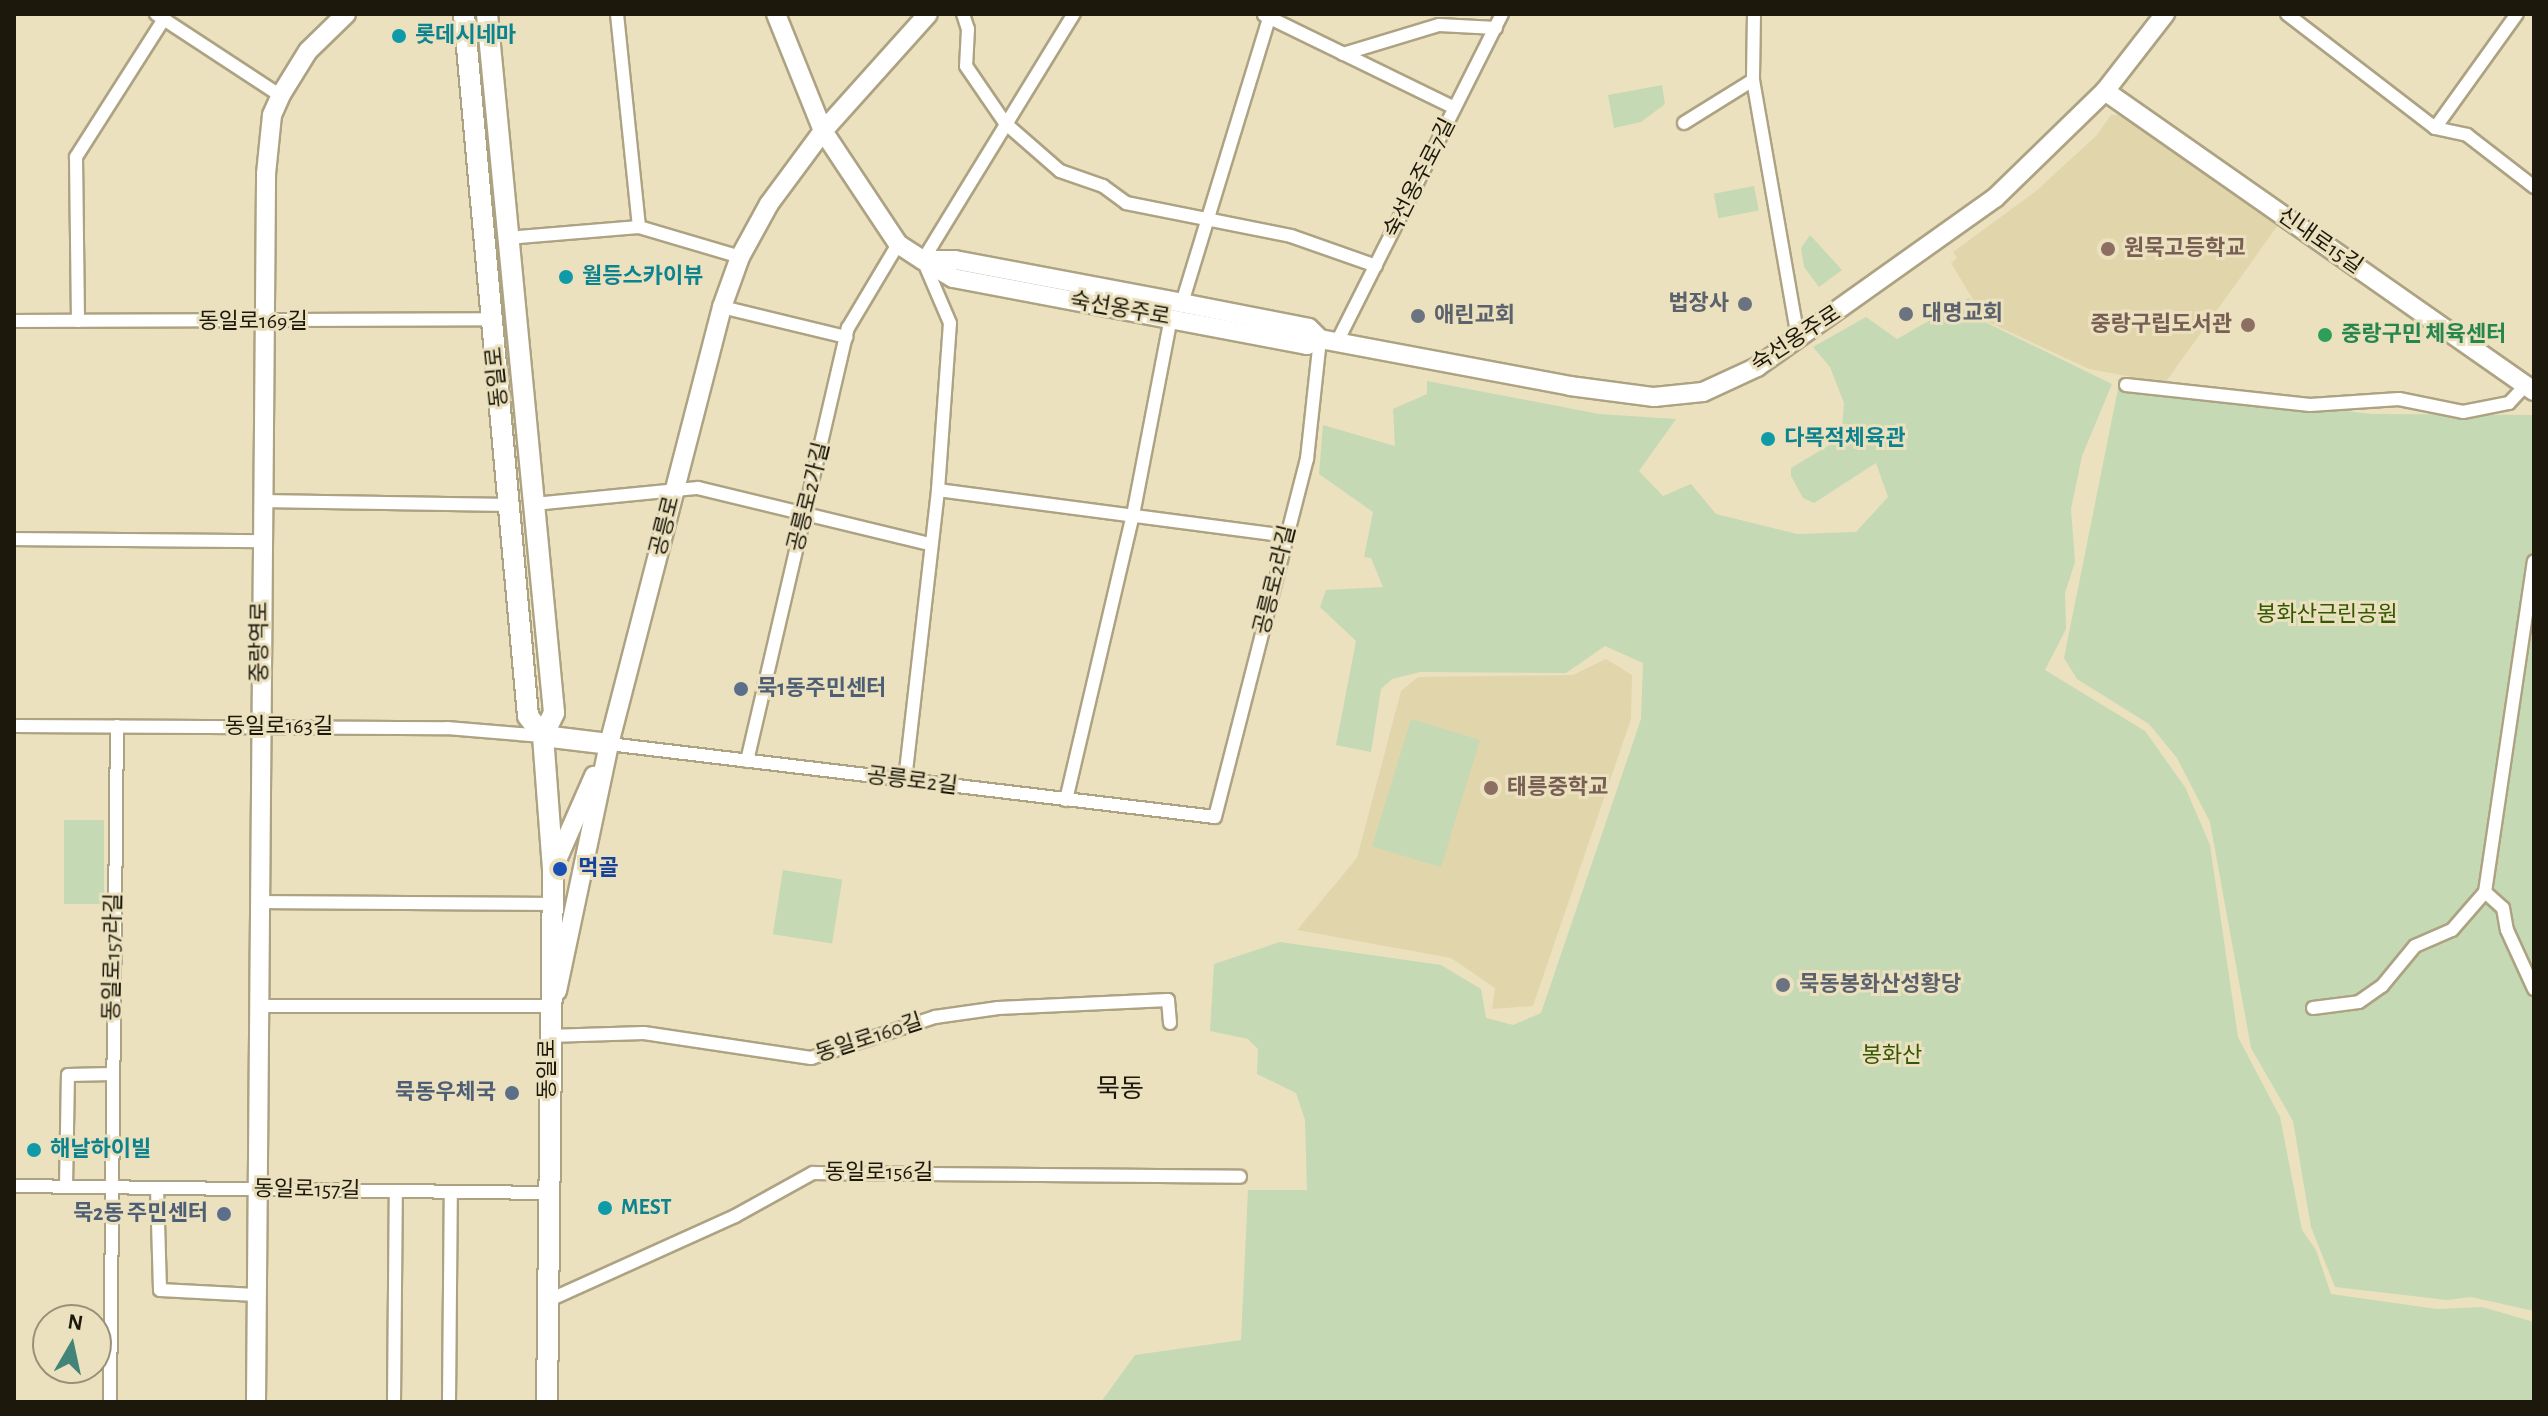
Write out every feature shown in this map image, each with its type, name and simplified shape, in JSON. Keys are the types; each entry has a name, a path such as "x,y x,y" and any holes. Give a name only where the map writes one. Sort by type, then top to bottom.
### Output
{"main road":[{"name":"동일로","path":"464,14 528,716 543,736"},
{"name":"동일로","path":"487,14 554,713 543,736 553,869 547,1006 547,1402"},
{"path":"467,51 474,33 480,33 490,49"},
{"path":"481,215 495,235 500,232 504,213"},
{"path":"490,309 498,277 504,279 512,297"},
{"path":"524,670 534,687 542,686 549,669"},
{"path":"543,736 609,744"}],"street":[{"name":"중랑역로","path":"256,1402 261,322 267,146 281,96 308,51 346,14"},
{"path":"617,14 639,227"},
{"path":"776,14 823,131 898,244 923,260 950,323 938,490 905,780"},
{"name":"공릉로","path":"548,1036 609,744 722,307 740,257 769,204 823,131 928,14"},
{"path":"923,260 1074,14"},
{"name":"숙선옹주로7길","path":"1329,341 1376,266 1502,14"},
{"path":"1754,14 1753,80 1798,338"},
{"name":"숙선옹주로","path":"923,260 955,260 1177,310 1309,328 1329,341 1654,397 1723,384 1798,338 1995,198 2105,91 2165,14"},
{"path":"2287,14 2435,128 2467,135 2534,187"},
{"path":"2435,128 2517,14"},
{"path":"967,15 966,66 1005,123 1060,171 1103,186 1126,203 1291,236 1376,266"},
{"path":"78,321 76,157 160,16 281,96"},
{"path":"1066,800 1177,310 1265,16 1455,108"},
{"path":"1343,54 1439,25 1496,28"},
{"path":"1684,123 1753,80"},
{"name":"신내로15길","path":"2105,91 2530,388"},
{"path":"507,238 639,227 740,257"},
{"name":"공릉로2가길","path":"747,761 846,337 898,244"},
{"path":"722,307 846,337"},
{"name":"동일로169길","path":"14,321 261,322 490,309"},
{"name":"공릉로2라길","path":"1215,817 1307,459 1329,341"},
{"path":"2126,385 2310,405 2399,399 2463,412 2509,403 2530,388"},
{"path":"534,504 698,488 930,544"},
{"path":"938,490 1286,536"},
{"path":"261,501 510,505"},
{"path":"14,539 261,541"},
{"path":"2313,1008 2359,1002 2382,986 2415,946 2452,930 2485,892 2534,562"},
{"name":"동일로163길","path":"14,726 447,728 543,736"},
{"name":"동일로157라길","path":"110,1402 117,726"},
{"name":"공릉로","path":"553,869 609,744"},
{"name":"공릉로2길","path":"609,744 1215,817"},
{"path":"2485,892 2503,908 2507,930 2534,989"},
{"path":"259,902 553,904"},
{"name":"동일로160길","path":"548,1036 644,1033 811,1058 935,1017 998,1008 1168,1000 1170,1023"},
{"path":"259,1006 547,1006"},
{"path":"66,1187 68,1075 112,1074"},
{"name":"동일로156길","path":"547,1301 735,1216 813,1173 1240,1177"},
{"name":"동일로157길","path":"14,1186 548,1193"},
{"path":"157,1188 160,1290 256,1295"},
{"path":"394,1402 396,1191"},
{"path":"449,1402 451,1192"}],"shaded area":[{"name":"원묵고등학교","path":"2111,115 2121,115 2278,225 2165,383 2089,369 1986,321 1951,263 1957,258 1953,252 2036,191 2096,136"},
{"name":"태릉중학교","path":"1606,659 1632,675 1631,719 1533,1006 1492,1009 1495,988 1451,958 1297,930 1357,858 1401,691 1418,677 1573,675"}],"green space":[{"path":"1662,85 1665,104 1641,122 1614,128 1608,95"},
{"path":"1754,186 1759,211 1719,218 1714,194"},
{"path":"1810,235 1842,270 1819,287 1804,267 1801,248"},
{"name":"봉화산","path":"1969,298 1985,322 2112,384 2082,456 2071,509 2075,562 2065,593 2066,629 2045,670 2145,731 2185,787 2210,845 2238,1037 2280,1117 2302,1230 2316,1250 2331,1294 2437,1309 2482,1307 2534,1322 2534,1402 1101,1402 1135,1355 1241,1340 1248,1190 1307,1190 1305,1120 1296,1093 1257,1074 1258,1049 1248,1039 1210,1031 1214,964 1280,942 1441,965 1481,989 1486,1018 1513,1025 1541,1013 1641,719 1643,663 1605,646 1566,673 1420,672 1392,679 1381,689 1371,752 1336,745 1356,641 1320,607 1326,590 1383,587 1371,558 1364,557 1373,512 1319,474 1323,425 1395,446 1393,409 1427,394 1427,381 1599,414 1676,419 1639,471 1663,496 1691,484 1716,514 1797,534 1856,532 1888,497 1876,463 1814,503 1803,498 1791,476 1791,468 1841,438 1844,403 1830,367 1813,347 1866,317 1897,339"},
{"name":"봉화산근린공원","path":"2119,384 2371,414 2534,415 2534,1311 2471,1297 2447,1300 2335,1287 2311,1227 2293,1121 2251,1048 2210,822 2177,758 2149,724 2077,679 2064,658"},
{"path":"1411,719 1480,740 1441,867 1372,846"},
{"path":"64,820 104,820 104,904 64,904"},
{"path":"783,870 842,879 832,944 773,934"}],"place":[{"name":"롯데시네마","path":"399,36"},
{"name":"원묵고등학교","path":"2108,249"},
{"name":"월등스카이뷰","path":"566,277"},
{"name":"법장사","path":"1745,304"},
{"name":"대명교회","path":"1906,314"},
{"name":"애린교회","path":"1418,316"},
{"name":"중랑구립도서관","path":"2248,325"},
{"name":"중랑구민 체육센터","path":"2325,335"},
{"name":"다목적체육관","path":"1768,439"},
{"name":"묵1동주민센터","path":"741,689"},
{"name":"태릉중학교","path":"1491,788"},
{"name":"먹골","path":"560,869"},
{"name":"묵동봉화산성황당","path":"1783,985"},
{"name":"묵동우체국","path":"512,1093"},
{"name":"해날하이빌","path":"34,1150"},
{"name":"MEST","path":"605,1208"},
{"name":"묵2동 주민센터","path":"224,1214"}],"district":[{"name":"묵동","path":"1120,1090"}]}
